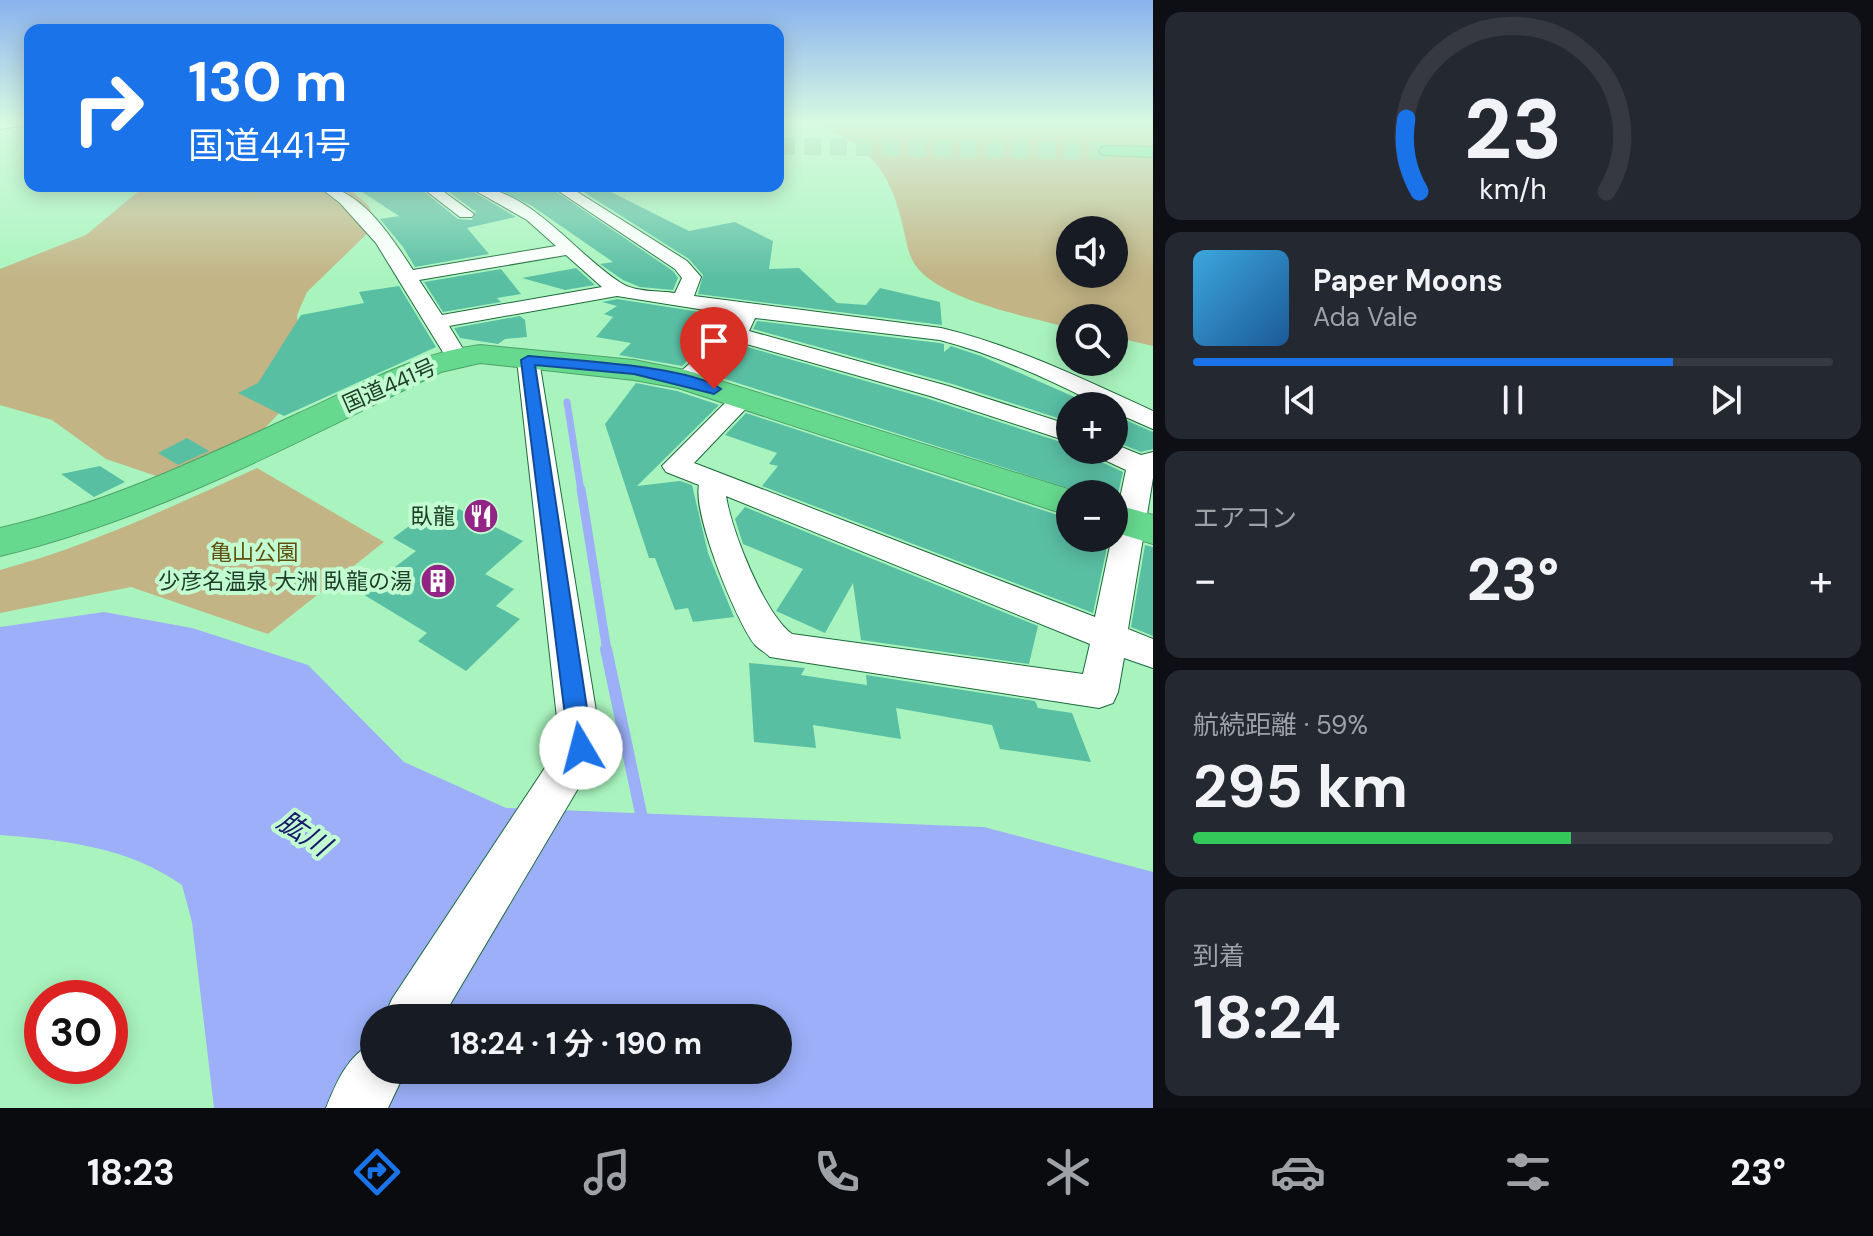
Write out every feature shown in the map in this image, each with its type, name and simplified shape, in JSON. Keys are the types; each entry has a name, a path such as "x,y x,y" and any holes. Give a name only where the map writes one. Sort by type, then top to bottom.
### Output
{"highway":[{"name":"国道441号","path":"0,542 60,528 174,486 430,365 480,354 634,370 685,380 1056,499"}],"street":[{"path":"334,192 357,208 408,276 457,357"},
{"path":"435,192 466,214"},
{"path":"486,192 533,217 617,290"},
{"path":"511,205 556,195 681,265 692,277 683,298"},
{"path":"408,276 571,249"},
{"path":"501,261 544,303"},
{"path":"435,322 617,290 683,298 748,311 941,334 972,341 1020,357 1153,421"},
{"path":"685,380 741,328 748,311"},
{"path":"735,334 939,391 1056,429"},
{"path":"420,1004 581,748 528,360"},
{"path":"743,399 676,466 1153,654"},
{"path":"714,481 709,492 717,529 768,635 783,647 1099,692 1147,463"},
{"path":"355,1108 370,1084"}],"green space":[{"path":"883,174 1153,174 1153,346 1128,340 1128,304 1056,304 1056,324 991,307 935,283 921,272 911,256 898,206"},
{"path":"138,192 353,192 368,205 377,224 307,292 297,315 301,351 297,395 256,437 159,477 106,459 52,420 0,405 0,269 86,235"},
{"name":"亀山公園","path":"257,468 384,542 268,634 131,587 0,613 0,570 98,537"}],"water":[{"name":"肱川","path":"104,612 192,628 308,665 404,762 506,808 984,827 1153,872 1153,1108 214,1108 192,922 182,885 161,872 118,854 71,843 0,835 0,627"}],"building":[{"path":"362,192 424,192 458,219 472,220 476,212 449,192 474,192 516,217 467,228 489,254 415,267 380,219 399,216"},
{"path":"503,192 557,192 673,271 678,278 673,290 640,287 623,280 600,264 613,262 532,206"},
{"path":"583,192 611,192 689,231 735,222 773,241 769,269 799,268 837,303 866,305 880,288 940,302 942,325 698,294 703,275 689,259"},
{"path":"576,268 595,285 565,290 522,278"},
{"path":"501,269 521,294 497,298 501,302 443,312 424,282"},
{"path":"399,286 436,347 284,416 238,393 258,383 301,315 364,303 359,292"},
{"path":"617,299 732,317 682,366 619,355 631,343 596,337 613,317 604,314 617,306 602,302"},
{"path":"520,316 525,320 527,337 505,339 498,344 460,338 454,328"},
{"path":"757,321 944,344 944,352 951,346 981,356 1063,392 1056,392 1056,417 949,383 753,329"},
{"path":"740,345 929,399 1056,440 1056,464 1106,464 1123,472 1121,480 1056,480 1056,484 709,374"},
{"path":"636,383 677,391 719,405 637,486 680,481 692,485 708,553 734,617 693,622 688,608 675,610 655,558 649,558 605,424"},
{"path":"746,413 1056,514 1056,552 1106,552 1093,613 762,486 778,466 769,464 777,453 725,435"},
{"path":"1128,421 1153,432 1153,449 1141,452 1128,447"},
{"path":"187,438 209,451 178,465 158,453"},
{"path":"100,466 125,482 94,497 61,474"},
{"name":"少彦名温泉 大洲 臥龍の湯","path":"443,501 523,541 485,574 514,589 496,606 520,619 466,671 418,641 427,633 361,593 416,551 393,538"},
{"path":"745,507 1038,626 1029,664 861,640 853,583 825,633 776,611 803,569 743,544 735,519"},
{"path":"1145,545 1153,547 1153,636 1131,627"},
{"path":"749,663 805,668 801,675 867,685 866,675 1035,701 1038,708 1072,713 1091,762 1000,749 992,725 896,708 901,739 813,725 816,748 754,742"}],"waterway":[{"path":"567,402 581,491"},
{"path":"581,489 607,651"},
{"path":"606,649 643,823"}],"place":[{"name":"臥龍","path":"481,516"},
{"name":"少彦名温泉 大洲 臥龍の湯","path":"438,581"}],"route":[{"path":"581,748 528,360 634,370 714,389"}]}
